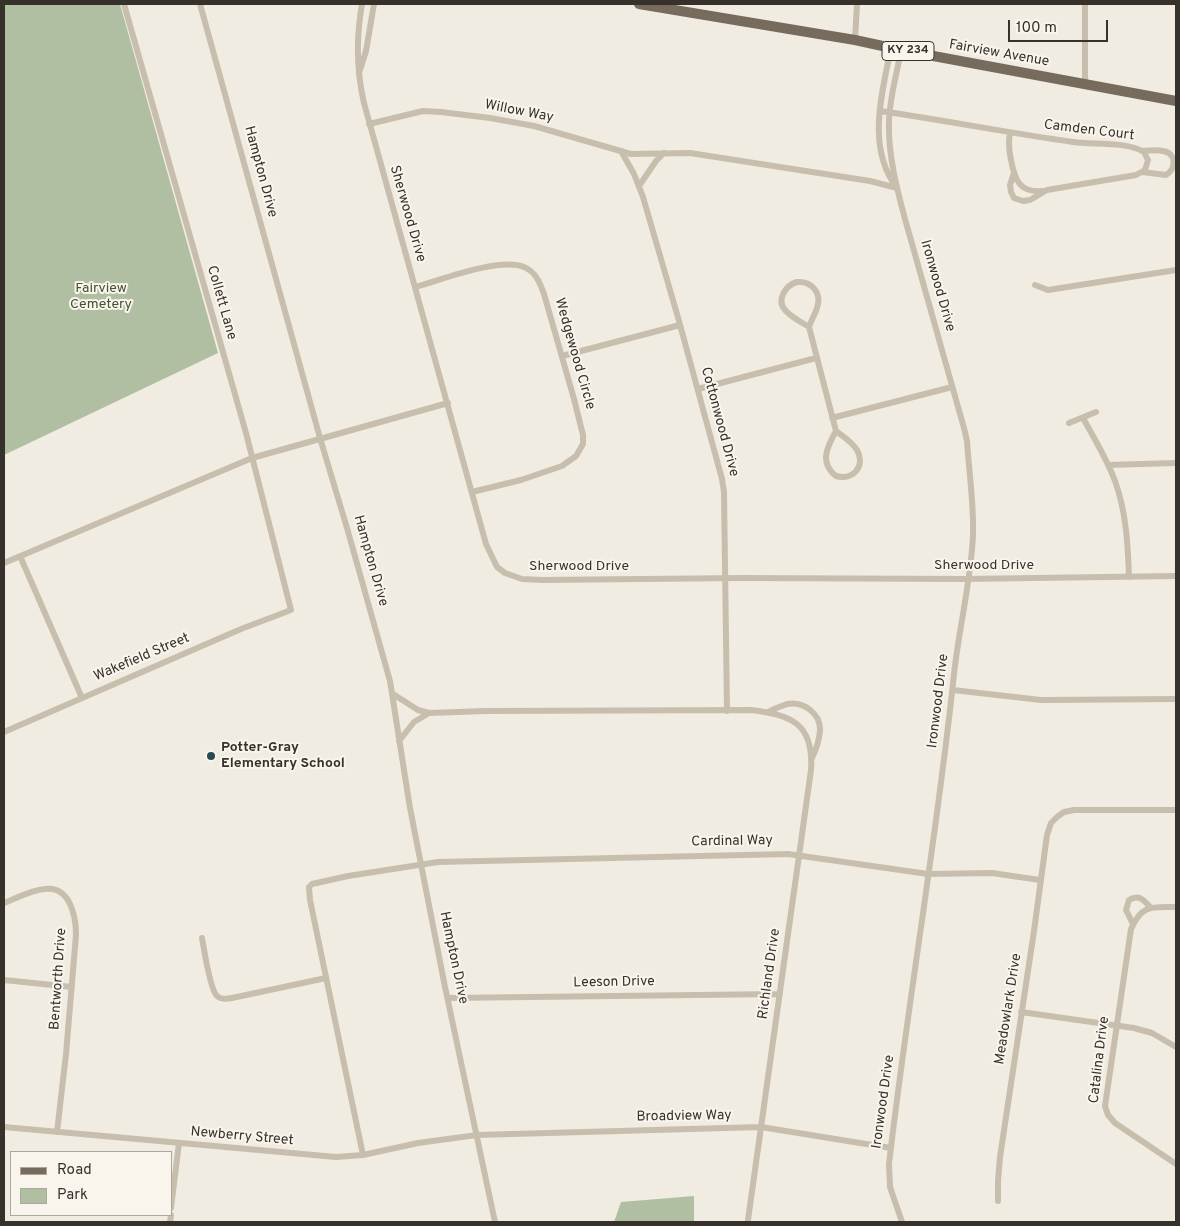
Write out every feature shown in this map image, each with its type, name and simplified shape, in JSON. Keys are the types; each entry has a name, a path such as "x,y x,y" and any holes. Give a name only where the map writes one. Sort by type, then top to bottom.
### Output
{"main road":[{"name":"Fairview Avenue","path":"639,4 678,6 1176,101"}],"street":[{"name":"Collett Lane","path":"124,4 252,458 291,610"},
{"name":"Hampton Drive","path":"200,4 320,438 353,546 394,694 398,741 448,998 495,1222"},
{"name":"Sherwood Drive","path":"362,4 357,48 359,74 369,124 483,533 497,567 513,577 542,580 726,578 969,579 1176,576"},
{"name":"Sherwood Drive","path":"359,74 366,51 374,4"},
{"path":"855,40 857,4"},
{"path":"1085,4 1085,84"},
{"name":"Ironwood Drive","path":"891,48 880,111 880,152 889,178 897,188"},
{"name":"Ironwood Drive","path":"901,50 890,113 890,146 897,188 967,441 973,530 969,579 958,648 888,1169 890,1186 902,1222"},
{"name":"Willow Way","path":"369,124 423,111 441,112 534,126 631,154 690,153 870,180 897,188"},
{"name":"Camden Court","path":"880,111 1010,133 1085,144 1106,144 1142,151 1148,162 1142,172"},
{"path":"1010,133 1009,147 1014,173 1018,182 1024,188 1034,191 1136,175 1142,172 1166,174 1172,170 1174,163 1172,156 1165,151 1142,151"},
{"name":"Cottonwood Drive","path":"621,151 639,186 720,467 724,492 727,711"},
{"path":"639,186 656,161 664,153"},
{"path":"1014,173 1010,190 1018,200 1030,200 1047,190"},
{"name":"Wedgewood Circle","path":"415,287 502,264 524,266 539,280 562,356 583,435 583,444 578,453 562,466 521,480 472,492"},
{"path":"1035,285 1048,290 1176,270"},
{"path":"809,327 783,308 782,299 784,291 793,283 809,284 818,295 817,310 809,327 836,431 850,442 859,454 859,467 849,477 836,476 826,462 826,452 836,431"},
{"path":"562,356 680,325"},
{"path":"698,389 816,358"},
{"path":"832,418 952,386"},
{"path":"4,564 252,458 448,403"},
{"path":"1069,423 1096,412"},
{"path":"1083,418 1115,480 1127,539 1129,577"},
{"path":"1108,465 1176,463"},
{"path":"20,556 82,698"},
{"name":"Wakefield Street","path":"4,732 241,629 291,610"},
{"path":"953,690 1041,700 1176,699"},
{"path":"394,694 418,710 429,713 751,710 767,712 792,704 803,706 814,712 819,721 820,730 817,747 812,760"},
{"name":"Richland Drive","path":"748,1220 812,760 809,741 805,732 792,720 767,712"},
{"path":"398,741 414,722 429,713"},
{"name":"Meadowlark Drive","path":"998,1201 1000,1157 1040,880 1047,835 1053,821 1064,812 1074,810 1176,810"},
{"name":"Cardinal Way","path":"326,978 310,900 309,886 348,876 422,864 516,859 800,854 928,874 992,873 1040,880"},
{"name":"Bentworth Drive","path":"4,903 45,888 52,889 65,896 73,909 76,926 72,987 56,1132"},
{"path":"1150,907 1141,898 1132,898 1126,906 1126,912 1133,924 1150,907 1176,907"},
{"name":"Catalina Drive","path":"1133,924 1130,932 1105,1106 1108,1116 1115,1124 1176,1164"},
{"path":"202,938 212,989 221,998 232,998 326,978 363,1155"},
{"path":"4,980 72,987"},
{"name":"Leeson Drive","path":"448,998 780,994"},
{"path":"1021,1012 1117,1025 1152,1033 1176,1047"},
{"name":"Newberry Street","path":"4,1127 336,1157 363,1155 418,1142 477,1135"},
{"name":"Broadview Way","path":"477,1135 761,1127 891,1148"},
{"path":"172,1200 179,1144"}],"green space":[{"name":"Fairview Cemetery","path":"4,4 120,4 218,353 4,455"},
{"path":"694,1196 694,1222 614,1222 621,1202"}],"place":[{"name":"Potter-Gray Elementary School","path":"211,756"}]}
